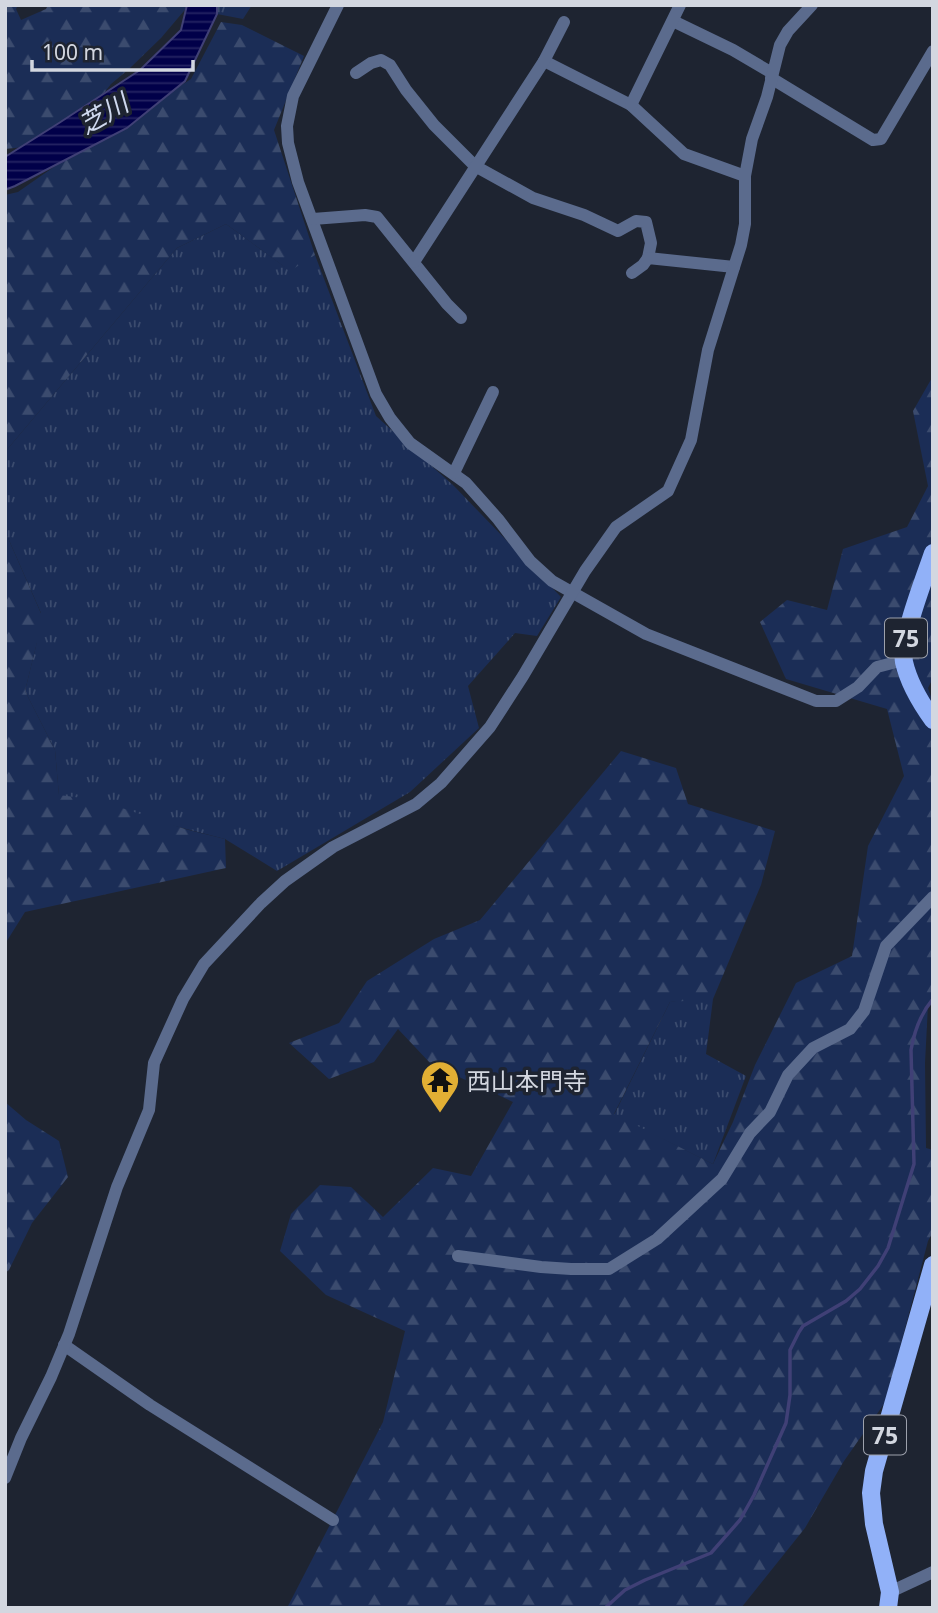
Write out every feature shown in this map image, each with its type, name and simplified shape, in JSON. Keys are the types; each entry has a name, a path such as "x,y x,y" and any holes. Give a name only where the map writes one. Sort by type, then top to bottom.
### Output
{"main road":[{"name":"75","path":"933,553 907,633 904,660 917,698 933,720"},
{"name":"75","path":"889,1600 874,1524 871,1493 874,1471 933,1265"}],"street":[{"path":"338,5 293,96 287,126 288,144 298,182 376,394 390,418 410,443 466,483 530,561 552,581 646,634 816,701 836,701 858,687 877,667 904,660"},
{"path":"631,105 680,5"},
{"path":"5,1478 64,1345 117,1187 149,1110 154,1063 183,999 204,964 285,881 333,848 416,804 440,783 490,727 572,592 616,527 668,491 691,440 708,350 741,245 745,224 745,176 752,139 767,97 780,45 788,31 812,5"},
{"path":"673,21 733,50 873,140 881,139 933,51"},
{"path":"414,262 544,61 564,22"},
{"path":"356,74 371,63 381,60 390,65 434,125 475,166 533,198 584,215 618,231 636,221 646,222 651,243 648,258 632,273"},
{"path":"544,61 631,105 684,154 745,176"},
{"path":"313,219 365,215 377,217 461,318"},
{"path":"648,258 734,267"},
{"path":"454,473 493,391"},
{"path":"458,1256 541,1267 609,1269 657,1239 722,1179 750,1133 770,1112 789,1075 813,1048 850,1029 864,1011 886,946 933,897"},
{"path":"64,1345 150,1405 333,1520"},
{"path":"889,1600 933,1572"}],"green space":[{"path":"5,5 18,5 16,9 21,20 46,9 48,5 189,5 161,38 111,84 100,98 24,147 5,149"},
{"path":"216,5 252,5 243,19 217,14"},
{"path":"221,22 242,25 304,56 274,130 315,255 290,271 226,224 177,248 5,452 5,195 18,192 191,79"},
{"path":"226,224 285,267 315,255 376,416 454,486 561,597 537,636 515,633 468,686 479,728 410,792 277,871 225,839 59,796 55,750 25,691 41,613 5,531 5,452 177,248"},
{"path":"933,376 933,678 928,688 933,703 933,999 928,1005 925,1063 926,1148 933,1150 933,1232 928,1241 886,1401 844,1461 805,1528 741,1608 287,1608 383,1422 405,1331 326,1295 280,1251 291,1214 320,1185 351,1187 383,1217 433,1168 471,1176 513,1102 431,1064 398,1029 374,1062 329,1079 289,1043 339,1023 367,981 434,939 480,920 621,751 676,768 688,804 775,831 761,885 713,999 670,1002 614,1114 713,1164 755,1065 796,983 852,956 868,846 904,776 887,709 786,679 760,622 787,600 827,610 843,549 907,527 928,486 913,411"},
{"path":"5,531 43,618 25,691 55,750 59,795 98,800 185,829 225,839 226,868 25,912 5,944"},
{"path":"701,997 713,999 706,1054 746,1076 713,1164 614,1115 670,1002"},
{"path":"5,1102 26,1120 59,1141 68,1177 32,1223 5,1273"}],"water":[{"name":"芝川","path":"187,5 217,5 217,14 185,81 127,128 5,190 5,157 140,70 181,30"}],"waterway":[{"path":"605,1608 625,1590 711,1553 740,1520 786,1423 790,1395 790,1350 799,1332 803,1326 846,1301 860,1289 888,1248 914,1164 911,1050 919,1023 933,999"}],"place":[{"name":"西山本門寺","path":"440,1114"}]}
